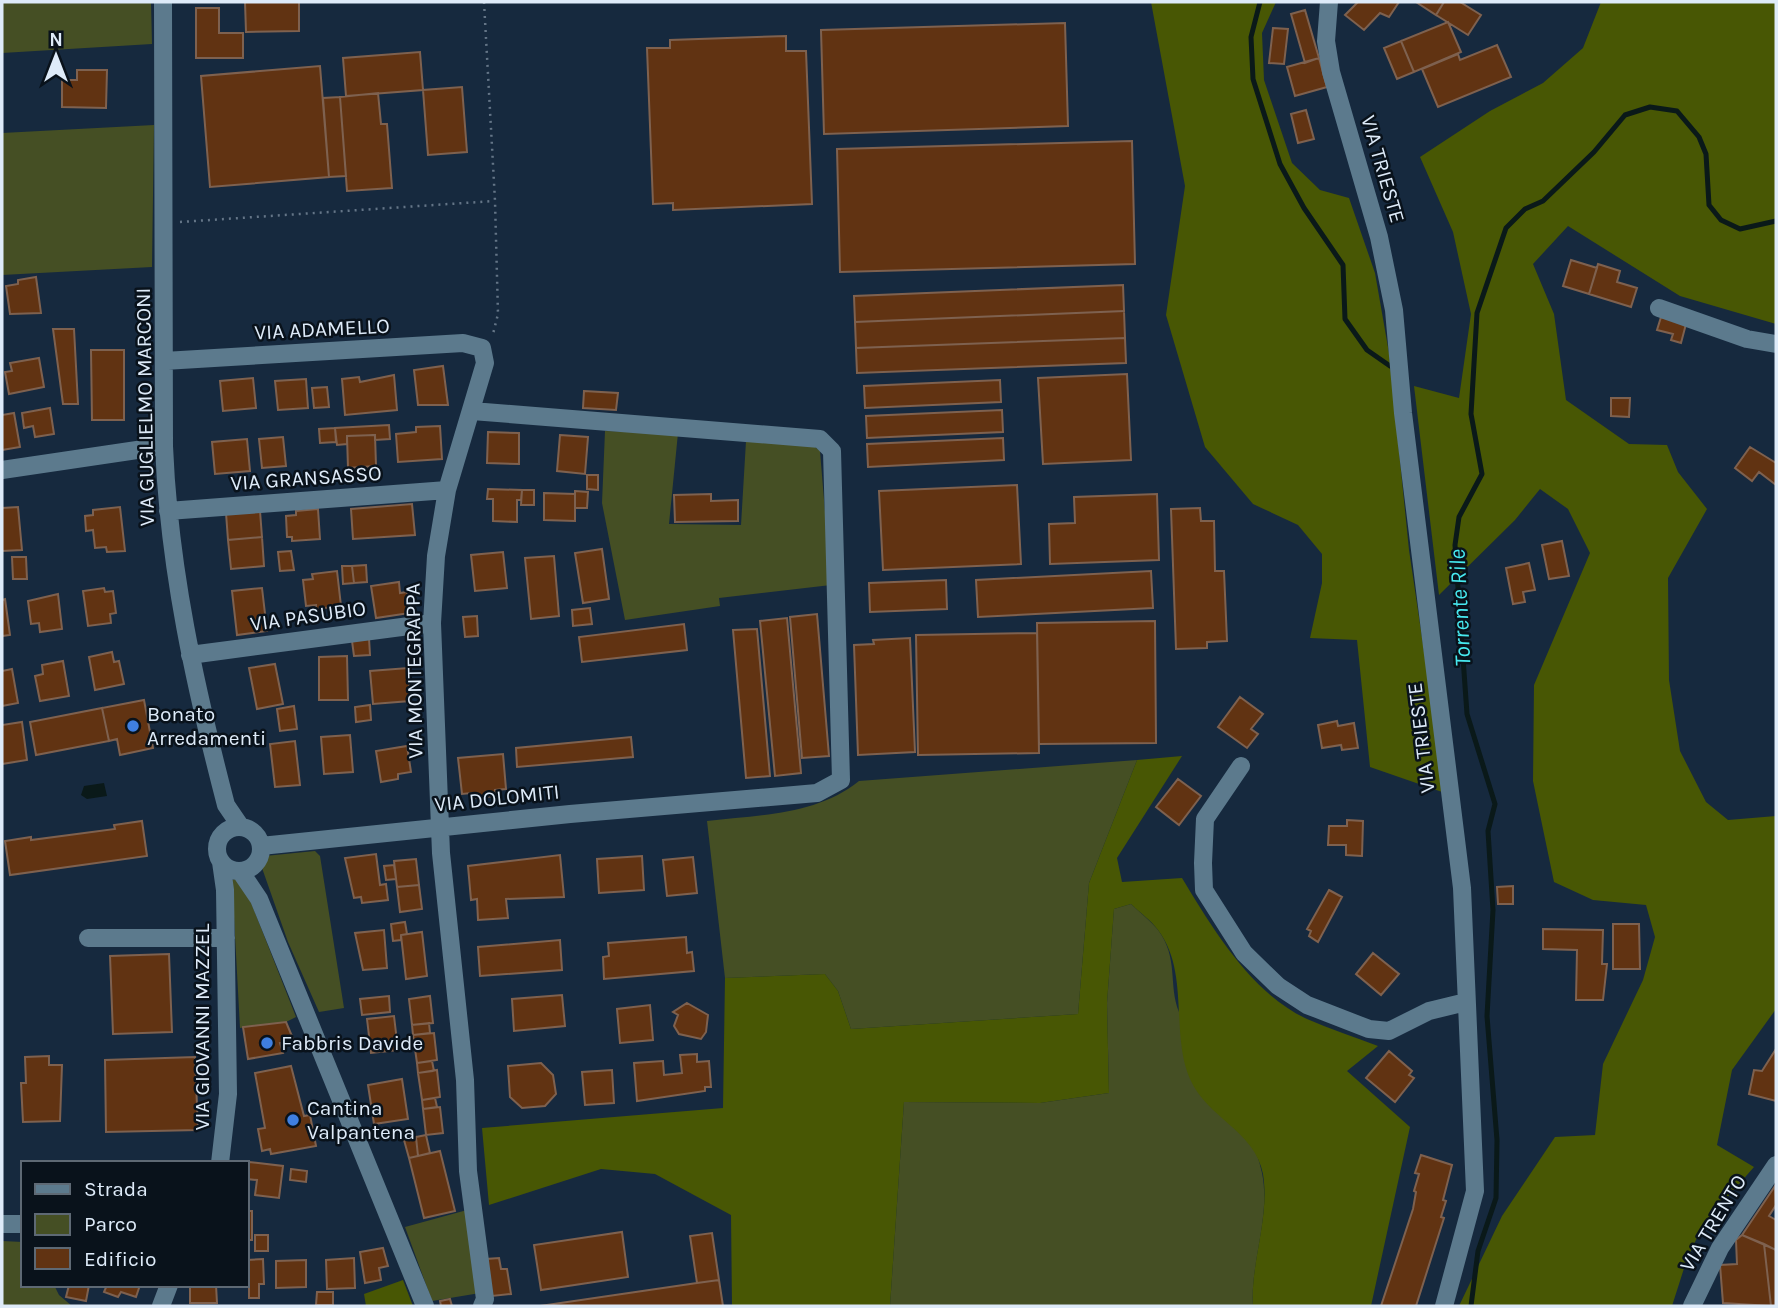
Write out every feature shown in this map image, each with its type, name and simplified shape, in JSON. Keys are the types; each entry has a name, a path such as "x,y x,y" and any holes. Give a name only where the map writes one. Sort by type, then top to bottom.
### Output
{"street":[{"name":"VIA GUGLIELMO MARCONI","path":"163,2 166,222 164,446 168,511 173,567 190,655 226,805 223,833"},
{"name":"VIA TRIESTE","path":"1329,2 1326,41 1331,72 1379,237 1394,310 1405,426 1462,888 1475,1191 1444,1306"},
{"path":"1658,308 1747,339 1776,344"},
{"name":"VIA ADAMELLO","path":"164,361 463,343 482,348"},
{"name":"VIA MONTEGRAPPA","path":"481,1306 485,1299 468,1171 465,1080 440,827 432,622 436,556 447,491 485,362 482,348"},
{"name":"VIA DOLOMITI","path":"259,853 440,827 817,793 841,780 832,451 820,439 472,411"},
{"path":"2,470 164,446"},
{"name":"VIA GRANSASSO","path":"168,511 447,491"},
{"name":"VIA PASUBIO","path":"190,655 432,622"},
{"path":"1241,766 1205,819 1203,863 1204,890 1244,953 1278,986 1307,1005 1369,1029 1389,1031 1429,1011 1466,1002"},
{"name":"VIA GUGLIELMO MARCONI","path":"226,805 241,827"},
{"path":"259,899 259,853 254,833 241,827 223,833 216,849 259,899 425,1306"},
{"path":"232,868 247,870 259,853"},
{"name":"VIA GIOVANNI MAZZEL","path":"220,1161 228,1094 225,890 232,868"},
{"path":"88,938 226,937"},
{"name":"VIA TRENTO","path":"1692,1306 1720,1248 1776,1165"},
{"path":"2,1224 21,1224"},
{"path":"161,1306 168,1287"}],"path":[{"path":"482,348 494,333 498,314 484,2"},
{"path":"166,222 495,201"}],"green space":[{"path":"2,2 151,2 152,44 2,53"},
{"path":"1151,2 1276,2 1262,33 1264,80 1292,163 1320,190 1349,198 1375,273 1389,353 1409,550 1445,793 1370,767 1357,640 1310,638 1322,583 1322,554 1298,525 1253,504 1205,447 1166,315 1185,186"},
{"path":"1601,2 1776,2 1776,324 1680,296 1568,226 1533,264 1554,314 1566,400 1629,444 1667,445 1678,472 1707,509 1668,578 1669,680 1680,751 1706,802 1728,820 1776,816 1776,1009 1732,1070 1717,1145 1754,1167 1703,1225 1687,1259 1672,1306 1459,1306 1502,1216 1555,1137 1595,1135 1603,1064 1643,980 1655,937 1646,905 1593,900 1554,882 1533,781 1534,685 1590,553 1568,509 1540,489 1515,520 1439,595 1414,386 1459,398 1471,314 1453,232 1420,157 1490,111 1543,83 1583,48"},
{"path":"154,125 152,267 2,275 2,133"},
{"path":"605,431 678,433 669,524 741,525 746,441 810,443 820,451 831,585 719,598 720,606 625,620 602,503"},
{"path":"1182,756 1117,858 1122,882 1182,878 1220,938 1268,993 1307,1019 1378,1046 1347,1071 1410,1127 1371,1306 1253,1306 1254,1273 1264,1207 1263,1174 1251,1147 1207,1104 1190,1079 1181,1042 1174,965 1168,947 1155,926 1131,904 1114,909 1107,1003 1109,1093 1040,1103 904,1102 890,1306 732,1306 731,1215 655,1174 601,1169 489,1205 482,1128 723,1108 725,978 825,974 838,991 851,1029 1078,1014 1089,883 1137,760"},
{"path":"1137,760 1089,883 1078,1014 851,1029 838,991 825,974 725,978 707,821 767,815 806,807 825,801 859,781"},
{"path":"315,851 320,856 344,1008 319,1012 288,942 262,868 265,856"},
{"path":"241,877 296,1017 286,1022 240,1028 232,880"},
{"path":"1131,904 1155,927 1164,940 1169,951 1179,1012 1200,1052 1237,1111 1256,1151 1262,1173 1264,1206 1254,1273 1253,1306 890,1306 904,1102 1040,1103 1109,1093 1107,1003 1114,909"},
{"path":"467,1210 480,1293 432,1301 405,1227"},
{"path":"2,1241 21,1242 21,1287 55,1287 59,1295 72,1306 2,1306"},
{"path":"403,1280 413,1306 366,1306 364,1294"}],"shaded area":[{"path":"104,783 107,796 87,799 81,795 84,786"}],"building":[{"path":"245,2 299,2 299,31 246,32"},
{"path":"1358,2 1399,2 1389,17 1380,13 1364,30 1345,15"},
{"path":"1416,2 1444,2 1436,15"},
{"path":"1444,2 1460,2 1481,15 1468,35 1436,15"},
{"path":"196,8 219,8 219,33 243,33 243,58 196,58"},
{"path":"1305,10 1319,58 1305,63 1291,14"},
{"path":"1448,22 1461,52 1414,72 1401,41"},
{"path":"1065,23 1068,126 824,134 821,30"},
{"path":"1273,28 1288,29 1284,64 1269,63"},
{"path":"786,36 786,51 806,51 812,204 673,210 673,203 653,204 647,48 670,48 670,40"},
{"path":"1401,41 1414,72 1397,79 1384,48"},
{"path":"1497,45 1511,77 1438,107 1422,69 1458,54 1460,60"},
{"path":"420,52 423,90 346,96 343,58"},
{"path":"1319,58 1327,87 1295,96 1287,67"},
{"path":"320,66 329,177 210,187 201,76"},
{"path":"77,70 107,70 106,108 62,107 62,80 77,80"},
{"path":"462,87 467,152 428,155 423,90"},
{"path":"378,93 381,124 387,124 392,188 347,191 340,97"},
{"path":"340,97 346,176 329,177 323,98"},
{"path":"1306,110 1314,139 1298,143 1291,114"},
{"path":"1132,141 1135,264 840,272 837,149"},
{"path":"1571,260 1597,268 1589,294 1563,286"},
{"path":"1598,264 1620,271 1617,282 1637,288 1631,307 1589,294"},
{"path":"36,277 41,313 10,314 6,286 18,284 18,280"},
{"path":"1123,285 1124,311 855,322 854,296"},
{"path":"1124,311 1125,338 856,348 855,322"},
{"path":"1661,317 1686,324 1681,343 1671,340 1673,334 1657,330"},
{"path":"53,329 74,329 78,404 63,404"},
{"path":"1125,338 1126,363 857,373 856,348"},
{"path":"91,350 124,350 124,420 92,420"},
{"path":"39,358 44,387 9,394 5,372 12,371 10,363"},
{"path":"443,366 448,405 418,405 414,370"},
{"path":"1127,374 1131,460 1043,464 1038,378"},
{"path":"394,375 397,410 345,415 342,379 359,377 360,382"},
{"path":"253,378 256,408 223,411 220,381"},
{"path":"306,379 308,408 278,410 275,381"},
{"path":"1000,380 1001,402 865,408 864,386"},
{"path":"327,387 329,407 314,408 312,388"},
{"path":"584,391 618,393 616,410 583,408"},
{"path":"1611,398 1630,398 1629,417 1611,416"},
{"path":"50,408 54,434 35,437 33,426 24,428 22,413"},
{"path":"1002,410 1003,432 867,438 866,416"},
{"path":"14,413 20,447 2,450 2,415"},
{"path":"389,425 390,439 375,440 375,435 347,436 347,444 337,445 335,428"},
{"path":"440,426 442,459 398,462 396,434 416,432 416,427"},
{"path":"335,428 336,442 320,443 319,429"},
{"path":"488,432 519,433 519,464 487,463"},
{"path":"375,435 376,466 348,468 347,436"},
{"path":"560,435 588,437 585,474 557,471"},
{"path":"283,437 286,466 262,468 259,439"},
{"path":"1003,438 1004,460 868,467 867,444"},
{"path":"247,439 250,471 215,474 212,442"},
{"path":"1750,447 1776,463 1776,485 1759,472 1752,481 1735,468"},
{"path":"587,475 598,475 598,490 587,489"},
{"path":"1017,485 1021,564 883,570 879,491"},
{"path":"488,489 522,490 521,500 517,500 517,522 493,521 493,499 487,499"},
{"path":"522,490 534,490 534,505 521,505"},
{"path":"575,491 588,492 587,508 575,508"},
{"path":"544,493 575,494 575,521 544,520"},
{"path":"711,494 711,501 738,500 738,521 675,522 674,495"},
{"path":"1157,494 1159,560 1050,564 1049,524 1075,523 1074,497"},
{"path":"412,504 415,535 353,539 351,509"},
{"path":"18,507 22,550 2,551 2,508"},
{"path":"120,507 125,551 107,552 106,547 95,548 93,530 86,531 85,516 93,515 93,510"},
{"path":"1200,508 1201,521 1214,521 1215,571 1224,571 1227,641 1207,642 1207,648 1176,649 1171,509"},
{"path":"318,509 320,539 292,541 292,537 287,537 286,516 296,515 296,511"},
{"path":"260,511 262,537 228,540 226,513"},
{"path":"262,537 264,566 231,569 228,540"},
{"path":"1562,541 1569,576 1549,579 1542,545"},
{"path":"602,549 609,599 583,603 575,553"},
{"path":"291,551 294,570 280,571 278,552"},
{"path":"503,552 507,588 475,591 471,555"},
{"path":"554,556 559,616 531,619 525,558"},
{"path":"12,557 26,557 27,579 13,579"},
{"path":"1529,563 1535,590 1523,592 1525,602 1513,604 1506,568"},
{"path":"366,565 367,582 354,583 352,566"},
{"path":"342,566 352,566 354,583 343,584"},
{"path":"337,571 341,606 316,609 316,605 306,606 303,580 313,579 312,574"},
{"path":"1151,571 1153,608 978,617 976,580"},
{"path":"946,580 947,609 870,612 869,583"},
{"path":"399,582 400,593 407,592 410,613 376,618 371,586"},
{"path":"104,588 105,592 113,591 116,613 110,614 111,623 88,626 83,591"},
{"path":"262,588 267,631 237,635 232,591"},
{"path":"58,594 62,629 40,632 39,623 31,624 28,601"},
{"path":"5,599 10,635 2,636 2,600"},
{"path":"590,608 592,624 573,626 572,610"},
{"path":"817,614 829,756 802,758 790,617"},
{"path":"477,616 478,636 465,637 463,617"},
{"path":"787,618 801,773 775,776 760,621"},
{"path":"1155,621 1156,743 1039,744 1037,623"},
{"path":"684,624 687,650 582,662 579,637"},
{"path":"757,629 770,776 746,778 733,630"},
{"path":"1037,633 1039,753 918,755 916,635"},
{"path":"369,638 370,655 354,656 352,641"},
{"path":"910,638 915,752 858,755 854,645 874,644 873,640"},
{"path":"112,652 114,662 119,661 124,684 95,690 89,657"},
{"path":"347,656 348,700 319,700 319,657"},
{"path":"63,661 69,696 40,701 35,676 43,674 42,665"},
{"path":"275,664 283,704 257,709 249,668"},
{"path":"408,668 410,701 373,704 370,671"},
{"path":"12,669 18,703 2,706 2,671"},
{"path":"1240,697 1263,714 1251,729 1258,734 1247,748 1218,727"},
{"path":"144,700 153,748 120,755 117,739 109,741 102,708"},
{"path":"370,705 371,720 356,722 355,707"},
{"path":"294,706 297,729 280,731 277,709"},
{"path":"102,708 109,741 36,755 30,722"},
{"path":"1337,721 1338,726 1354,723 1358,748 1342,750 1341,745 1322,748 1318,725"},
{"path":"22,722 27,760 2,764 2,725"},
{"path":"350,735 353,772 324,774 321,737"},
{"path":"631,737 633,757 517,767 516,748"},
{"path":"295,741 300,785 275,787 270,744"},
{"path":"407,746 411,772 398,774 398,779 381,782 376,751"},
{"path":"503,754 506,789 495,790 495,796 471,798 471,793 462,794 458,758"},
{"path":"1178,779 1201,796 1179,825 1156,807"},
{"path":"1347,820 1363,821 1362,856 1346,855 1346,845 1328,845 1329,826 1347,826"},
{"path":"142,821 147,856 10,875 5,841 115,829 114,825"},
{"path":"376,854 380,885 386,884 388,900 362,903 361,897 354,898 345,858"},
{"path":"560,855 564,897 506,899 508,918 478,920 477,899 471,900 468,866"},
{"path":"642,856 644,890 599,893 597,859"},
{"path":"693,857 697,893 667,896 663,860"},
{"path":"416,859 419,885 397,887 394,861"},
{"path":"394,865 396,879 386,880 384,866"},
{"path":"419,885 422,909 400,912 397,887"},
{"path":"1513,886 1513,904 1498,904 1497,887"},
{"path":"1329,890 1342,897 1318,942 1309,936 1311,931 1307,929"},
{"path":"405,922 407,934 401,935 401,940 393,941 391,924"},
{"path":"1613,924 1639,924 1640,969 1613,969"},
{"path":"1543,929 1603,930 1602,964 1607,964 1603,1000 1576,1000 1577,950 1543,949"},
{"path":"384,930 387,968 363,970 355,933"},
{"path":"422,932 427,976 406,979 401,935"},
{"path":"686,937 687,953 692,952 694,971 604,979 603,957 609,956 608,943"},
{"path":"560,940 562,970 480,976 478,947"},
{"path":"1373,953 1399,974 1381,995 1356,974"},
{"path":"169,954 172,1032 113,1034 110,956"},
{"path":"562,995 565,1026 514,1031 512,999"},
{"path":"389,996 390,1012 362,1015 360,999"},
{"path":"430,996 433,1023 412,1025 409,999"},
{"path":"687,1003 708,1015 706,1032 701,1039 679,1034 674,1026 678,1015 673,1012"},
{"path":"650,1005 653,1040 620,1043 617,1009"},
{"path":"394,1016 398,1050 371,1053 367,1019"},
{"path":"286,1022 294,1041 280,1043 283,1053 248,1059 243,1027"},
{"path":"429,1023 430,1033 413,1035 412,1025"},
{"path":"434,1033 437,1060 417,1063 413,1035"},
{"path":"1776,1049 1776,1101 1749,1094 1754,1070 1762,1071"},
{"path":"1389,1051 1412,1071 1409,1075 1414,1078 1395,1102 1366,1078"},
{"path":"697,1054 697,1062 709,1061 711,1087 705,1087 705,1091 637,1101 634,1063 663,1061 664,1075 682,1073 680,1055"},
{"path":"49,1056 49,1065 62,1065 60,1121 23,1122 21,1083 26,1083 25,1057"},
{"path":"195,1057 198,1130 106,1132 105,1060"},
{"path":"432,1061 434,1071 418,1073 417,1063"},
{"path":"541,1063 553,1075 556,1094 545,1106 522,1108 510,1097 508,1066"},
{"path":"291,1066 304,1116 310,1115 316,1146 271,1154 270,1149 262,1151 258,1129 265,1128 255,1073"},
{"path":"437,1070 440,1097 422,1100 418,1073"},
{"path":"612,1070 614,1103 585,1105 582,1072"},
{"path":"402,1079 408,1119 374,1124 368,1085"},
{"path":"435,1098 437,1107 423,1109 422,1100"},
{"path":"440,1107 443,1133 426,1135 423,1109"},
{"path":"426,1135 430,1153 418,1156 416,1137"},
{"path":"416,1137 418,1156 409,1158 404,1140"},
{"path":"440,1151 455,1211 424,1218 409,1158"},
{"path":"1421,1155 1452,1165 1443,1200 1446,1201 1441,1217 1444,1218 1416,1306 1381,1306 1413,1209 1419,1174 1415,1173"},
{"path":"249,1162 283,1166 279,1198 255,1195 257,1180 248,1179"},
{"path":"291,1169 307,1171 306,1182 290,1180"},
{"path":"1775,1186 1776,1205 1769,1216 1776,1220 1776,1250 1742,1235"},
{"path":"248,1211 252,1211 252,1240 248,1240"},
{"path":"622,1232 628,1277 541,1290 534,1245"},
{"path":"712,1233 719,1280 697,1283 690,1236"},
{"path":"255,1235 268,1235 268,1251 255,1251"},
{"path":"1742,1235 1764,1244 1771,1306 1723,1303 1720,1265 1737,1264 1736,1240"},
{"path":"1764,1244 1776,1250 1776,1306 1771,1306"},
{"path":"383,1248 388,1266 379,1268 381,1280 365,1283 360,1252"},
{"path":"354,1258 355,1288 327,1289 326,1260"},
{"path":"499,1258 501,1269 507,1269 511,1294 492,1296 486,1259"},
{"path":"263,1259 264,1284 259,1284 259,1298 249,1298 248,1260"},
{"path":"306,1260 306,1287 276,1288 276,1261"},
{"path":"719,1280 723,1306 540,1306 697,1283"},
{"path":"68,1287 89,1287 86,1301 66,1297"},
{"path":"106,1287 139,1287 136,1297 121,1292 118,1297 104,1292"},
{"path":"190,1287 216,1287 217,1303 190,1303"},
{"path":"317,1292 333,1292 333,1305 316,1305"},
{"path":"450,1299 452,1306 441,1306 440,1301"}],"waterway":[{"path":"1260,2 1251,37 1253,79 1280,164 1304,208 1343,265 1345,319 1367,350 1390,366"},
{"name":"Torrente Rile","path":"1471,1306 1478,1251 1496,1198 1497,1140 1487,1016 1493,910 1488,831 1495,804 1467,714 1455,545 1459,517 1482,474 1471,414 1477,313 1506,228 1525,209 1543,201 1594,152 1625,115 1650,107 1677,111 1699,137 1706,154 1709,205 1721,220 1740,229 1776,221"}],"place":[{"name":"Bonato Arredamenti","path":"133,726"},
{"name":"Fabbris Davide","path":"267,1043"},
{"name":"Cantina Valpantena","path":"293,1120"}]}
